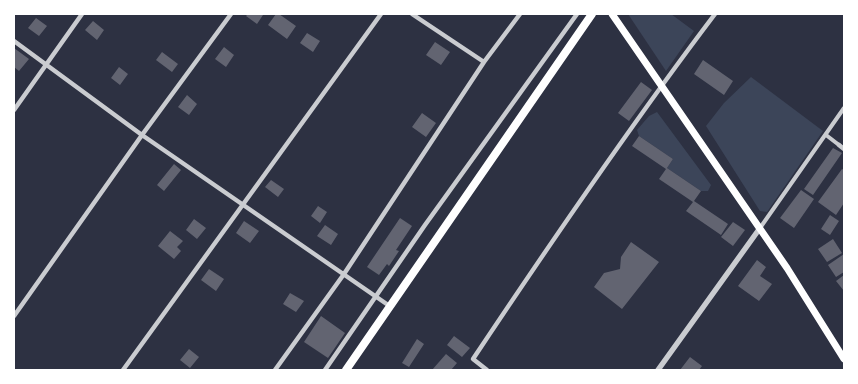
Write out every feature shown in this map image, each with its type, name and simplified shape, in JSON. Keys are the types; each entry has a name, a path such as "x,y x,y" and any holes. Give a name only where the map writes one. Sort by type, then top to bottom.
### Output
{"main road":[{"path":"346,370 592,14"},
{"path":"612,14 760,228 818,315 844,359"}],"street":[{"path":"14,110 82,14"},
{"path":"14,316 142,135 232,14"},
{"path":"123,370 381,14"},
{"path":"412,14 484,62"},
{"path":"275,370 344,274 484,62 520,14"},
{"path":"325,370 577,14"},
{"path":"487,370 473,360 530,273 661,86 716,14"},
{"path":"14,41 142,135 391,307"},
{"path":"658,370 844,108"},
{"path":"826,135 844,149"}],"shaded area":[{"path":"628,14 671,14 694,31 666,71"},
{"path":"751,77 823,131 767,212 760,211 706,126 724,103"},
{"path":"657,112 711,185 708,191 701,191 667,168 673,159 639,136 637,130 649,116"}],"building":[{"path":"248,14 263,15 257,24 246,16"},
{"path":"276,14 279,14 296,26 287,39 268,25"},
{"path":"36,18 47,26 39,36 28,28"},
{"path":"93,21 104,30 97,40 85,30"},
{"path":"307,33 320,41 313,52 300,43"},
{"path":"435,42 450,52 441,65 426,55"},
{"path":"224,47 234,55 226,67 215,59"},
{"path":"14,48 29,59 19,71 14,67"},
{"path":"162,52 178,64 172,72 156,60"},
{"path":"703,60 733,81 724,95 694,74"},
{"path":"119,67 128,74 120,85 111,78"},
{"path":"641,82 652,90 629,121 618,113"},
{"path":"187,95 197,104 189,115 178,107"},
{"path":"422,113 436,123 426,137 412,127"},
{"path":"639,136 673,159 667,168 701,191 694,201 728,224 721,235 686,211 693,202 659,179 666,169 632,146"},
{"path":"833,148 842,153 813,195 804,189"},
{"path":"174,164 181,170 164,191 157,185"},
{"path":"842,169 844,170 844,203 836,215 818,202"},
{"path":"271,180 284,189 278,197 265,187"},
{"path":"801,190 814,199 794,228 780,218"},
{"path":"318,206 327,212 320,223 311,216"},
{"path":"830,215 839,221 830,235 821,229"},
{"path":"400,218 412,226 396,250 399,251 389,266 387,264 379,275 367,267"},
{"path":"194,219 206,228 197,239 186,230"},
{"path":"244,221 259,231 250,243 236,233"},
{"path":"733,222 745,230 733,246 721,237"},
{"path":"325,225 338,234 331,245 317,236"},
{"path":"170,231 183,241 177,247 181,251 174,259 158,246"},
{"path":"833,239 842,253 827,262 818,249"},
{"path":"631,242 659,262 622,309 594,287 604,273 620,269 621,257"},
{"path":"844,254 844,272 836,277 828,265"},
{"path":"757,260 766,267 760,276 772,284 759,301 738,286"},
{"path":"209,269 224,279 216,291 201,280"},
{"path":"844,275 844,291 836,281"},
{"path":"290,293 304,301 296,312 283,304"},
{"path":"321,316 345,333 328,358 304,342"},
{"path":"454,336 470,348 462,357 447,345"},
{"path":"417,339 424,344 409,367 402,363"},
{"path":"189,349 199,357 190,368 180,360"},
{"path":"446,354 457,363 451,370 432,370"},
{"path":"690,357 702,366 699,370 680,370"}]}
